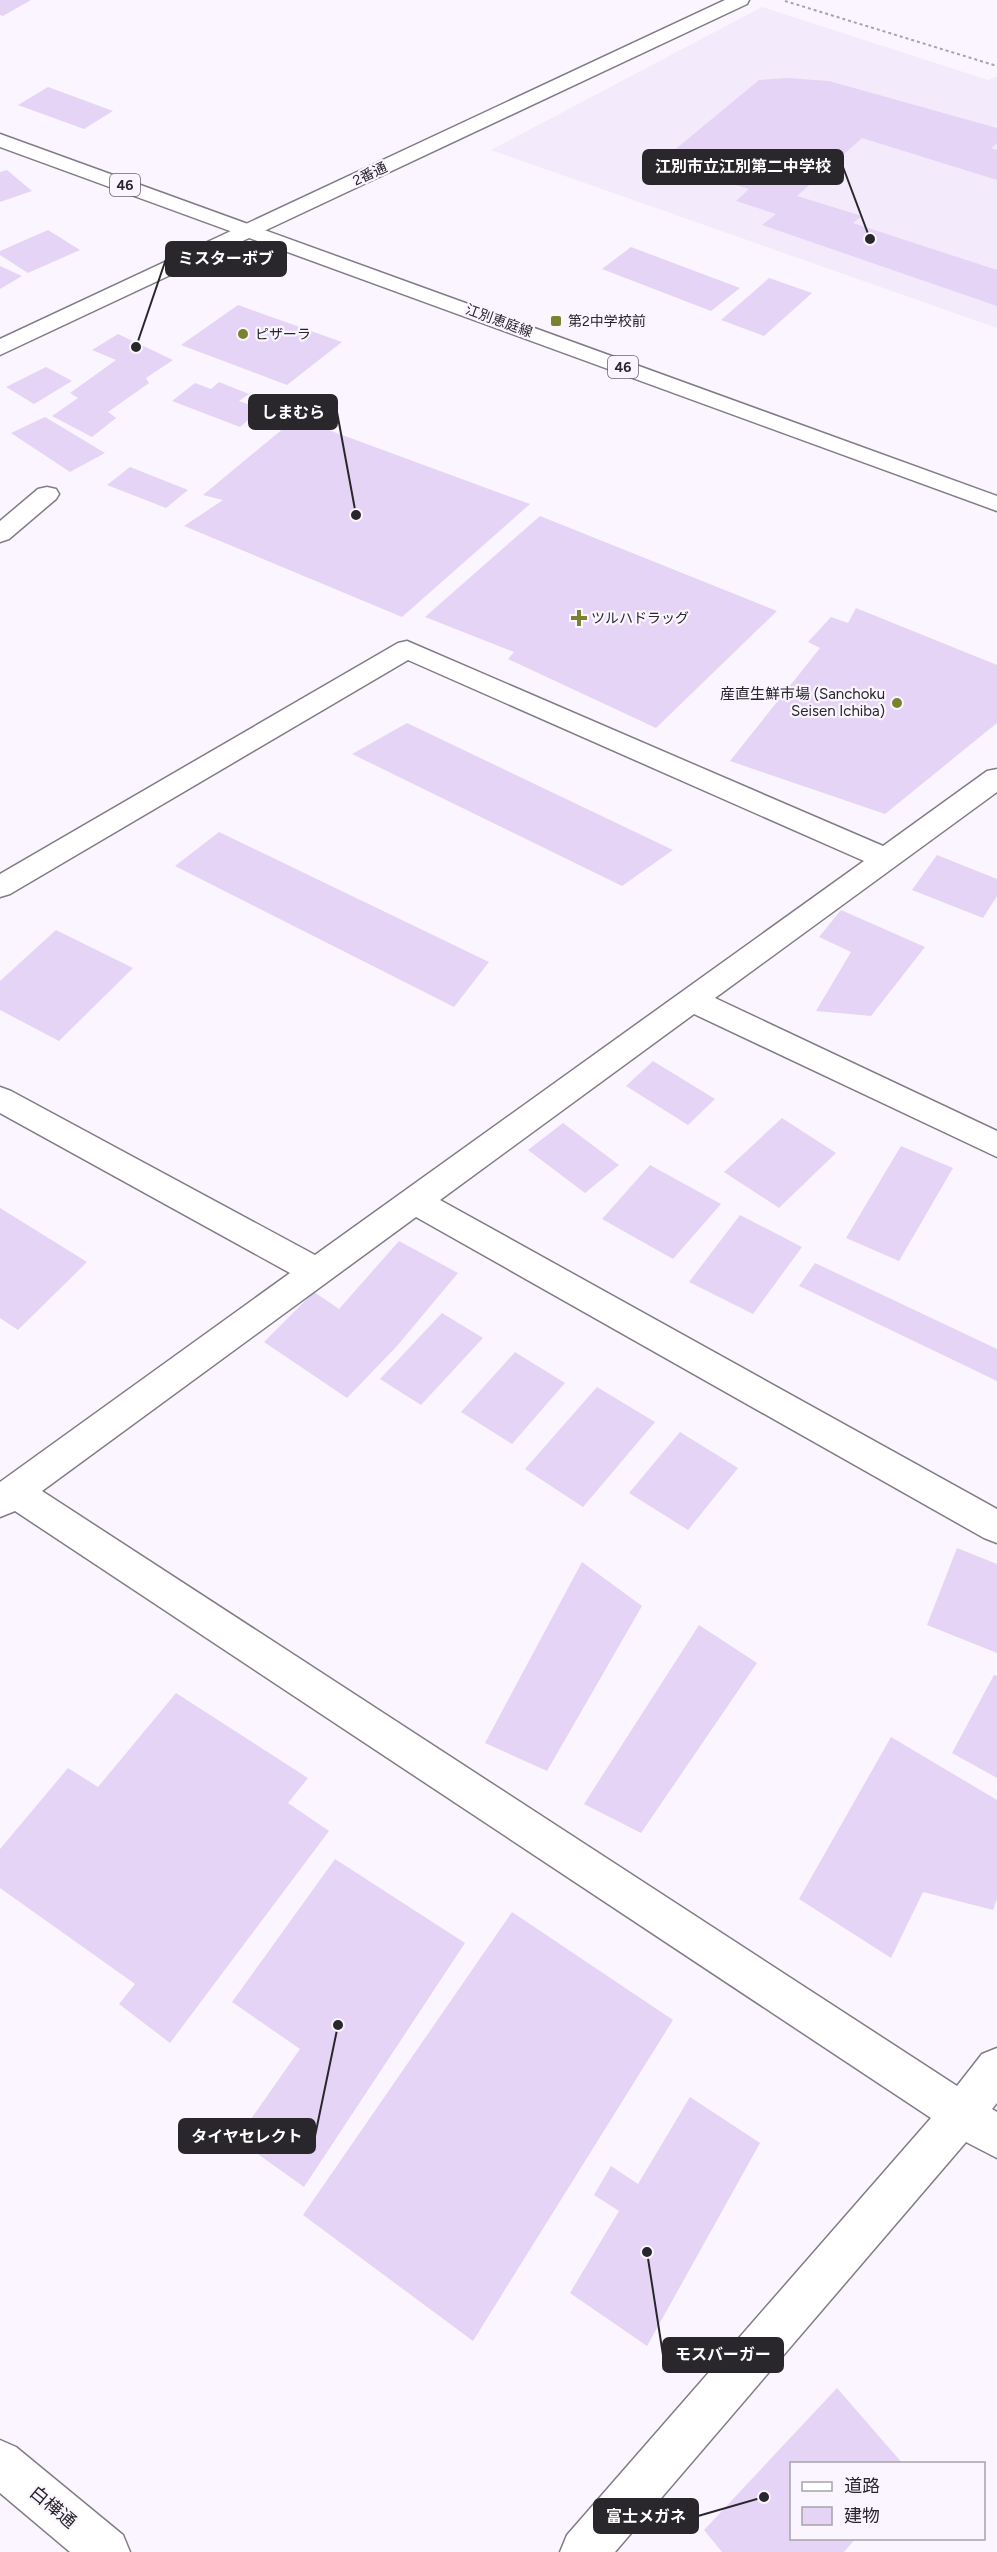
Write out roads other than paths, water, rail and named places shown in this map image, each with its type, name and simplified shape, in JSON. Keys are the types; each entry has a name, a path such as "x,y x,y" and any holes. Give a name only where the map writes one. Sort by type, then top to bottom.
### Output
{"street":[{"name":"2番通","path":"0,348 740,0"},
{"name":"江別恵庭線","path":"0,140 997,504"},
{"path":"0,534 46,494"},
{"path":"0,887 407,650 886,859"},
{"path":"980,2126 7,1497 886,859 994,785"},
{"path":"692,1000 997,1145"},
{"path":"0,1099 317,1272"},
{"path":"415,1201 997,1527"},
{"path":"584,2552 980,2126 997,2069"},
{"name":"白樺通","path":"0,2463 106,2552"}],"place":[{"name":"江別市立江別第二中学校","path":"870,239"},
{"name":"第2中学校前","path":"556,321"},
{"name":"ピザーラ","path":"243,334"},
{"name":"ミスターボブ","path":"136,347"},
{"name":"しまむら","path":"356,515"},
{"name":"ツルハドラッグ","path":"579,618"},
{"name":"産直生鮮市場 (Sanchoku Seisen Ichiba)","path":"897,703"},
{"name":"タイヤセレクト","path":"338,2025"},
{"name":"モスバーガー","path":"647,2252"},
{"name":"富士メガネ","path":"764,2497"}]}
